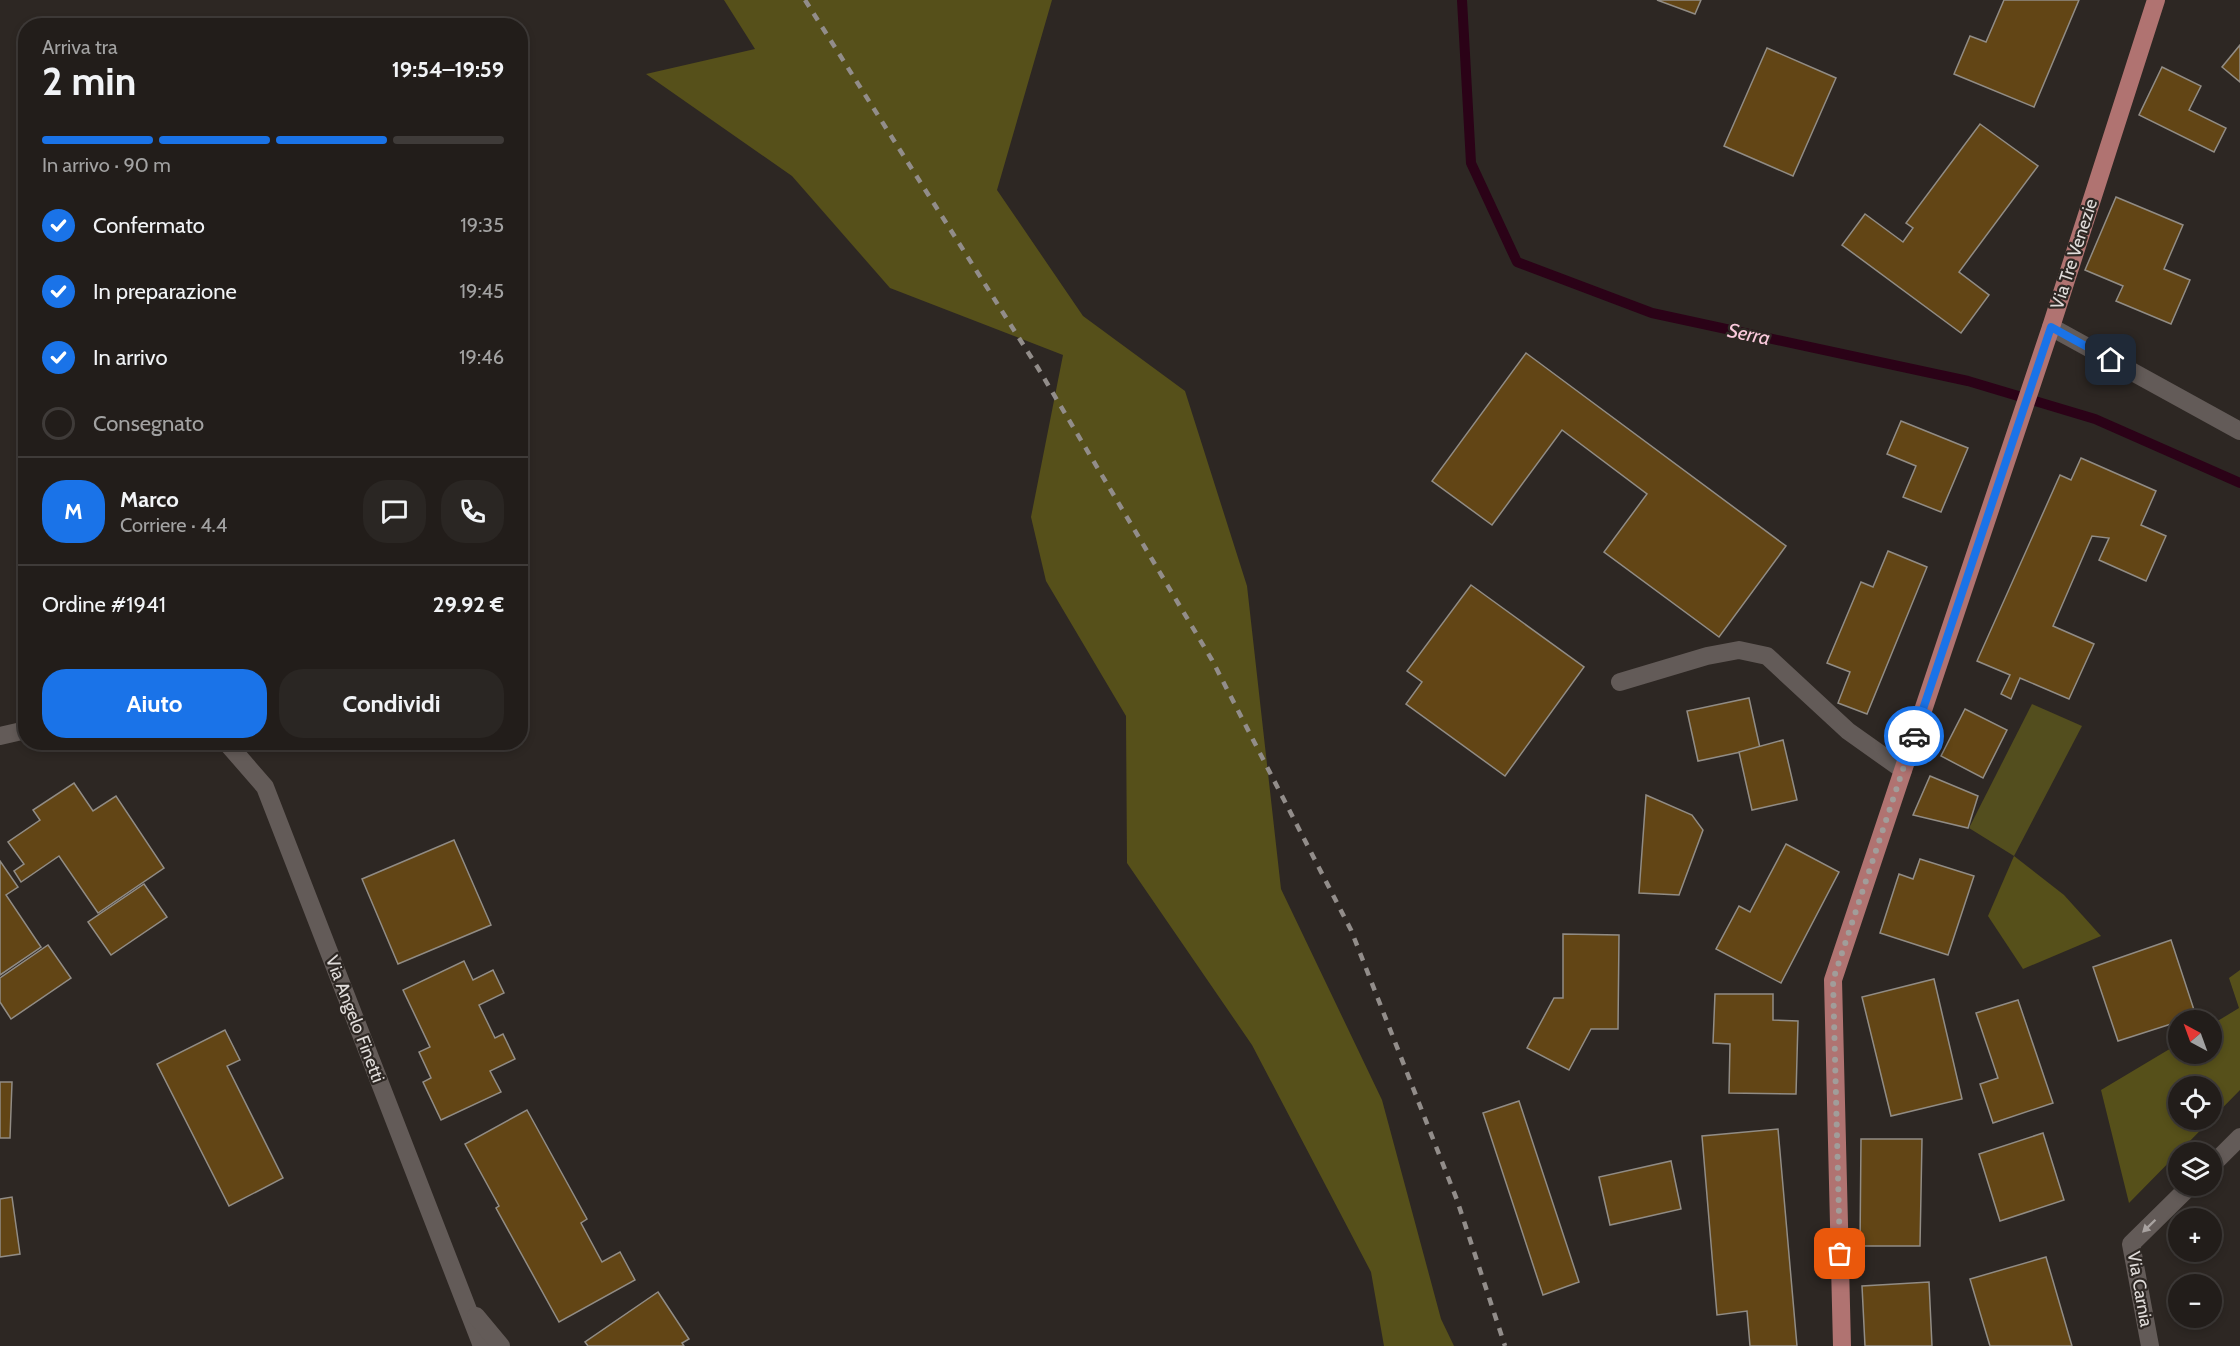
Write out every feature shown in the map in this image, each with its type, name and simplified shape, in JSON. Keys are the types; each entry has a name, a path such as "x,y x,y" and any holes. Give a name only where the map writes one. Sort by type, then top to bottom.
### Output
{"main road":[{"name":"Via Tre Venezie","path":"1842,1346 1833,980 2051,327 2156,0"}],"street":[{"path":"2051,327 2240,431"},
{"path":"1620,682 1707,656 1739,650 1767,656 1848,731 1903,770"},
{"path":"0,736 18,731"},
{"name":"Via Angelo Finetti","path":"233,750 265,787 482,1346"},
{"path":"2222,1155 2240,1137"},
{"name":"Via Carnia","path":"2150,1346 2131,1244 2180,1196"},
{"name":"Via Angelo Finetti","path":"467,1306 501,1346"}],"shaded area":[{"path":"724,0 1052,0 997,190 1083,316 1185,391 1247,586 1281,889 1382,1100 1441,1319 1454,1346 1384,1346 1371,1272 1252,1045 1127,863 1126,716 1046,581 1031,517 1063,355 890,288 792,176 646,74 755,49"},
{"path":"2032,704 2082,726 2014,856 1969,828"},
{"path":"2014,856 2064,895 2101,936 2023,969 1988,916"},
{"path":"2240,970 2240,1090 2222,1108 2222,1076 2168,1076 2168,1130 2201,1130 2189,1142 2168,1142 2168,1163 2129,1203 2101,1090 2168,1050 2168,1064 2222,1064 2222,1018 2239,1008 2229,978"}],"building":[{"path":"1657,0 1701,0 1695,14"},
{"path":"2004,0 2079,0 2034,107 1954,74 1970,36 1986,42"},
{"path":"2240,45 2240,82 2222,67"},
{"path":"1767,48 1836,78 1793,176 1724,146"},
{"path":"2162,67 2201,86 2189,110 2226,128 2214,152 2139,115"},
{"path":"1980,124 2038,166 1959,272 1989,295 1961,333 1842,245 1865,214 1903,242 1913,228 1906,223"},
{"path":"2116,197 2183,225 2164,269 2190,280 2171,324 2116,301 2123,286 2085,270"},
{"path":"1526,353 1786,546 1719,637 1604,552 1647,494 1562,430 1492,525 1432,481"},
{"path":"1901,421 1968,448 1941,512 1903,497 1916,466 1887,454"},
{"path":"2081,458 2156,491 2141,525 2166,536 2146,581 2099,560 2109,538 2092,536 2053,626 2094,644 2069,699 2020,678 2011,699 2001,694 2010,675 1977,661 2060,475 2071,480"},
{"path":"1888,551 1927,567 1867,714 1838,703 1850,672 1827,663 1861,582 1873,587"},
{"path":"1471,585 1584,667 1505,776 1406,704 1422,682 1407,671"},
{"path":"1749,698 1760,748 1698,761 1687,711"},
{"path":"1965,709 2007,730 1983,778 1941,756"},
{"path":"1783,740 1797,800 1752,810 1739,752"},
{"path":"1930,776 1978,796 1968,828 1913,815"},
{"path":"74,783 93,811 116,796 164,868 98,913 59,856 21,882 14,871 24,864 8,842 40,820 33,810"},
{"path":"1646,795 1692,815 1703,830 1679,895 1639,893"},
{"path":"454,840 491,925 398,964 362,879"},
{"path":"1786,844 1839,872 1781,983 1716,949 1739,906 1750,912"},
{"path":"1920,859 1974,876 1948,955 1880,933 1899,874 1913,879"},
{"path":"0,861 18,887 6,895 41,947 0,975"},
{"path":"144,884 167,917 111,955 88,922"},
{"path":"1563,934 1619,935 1618,1029 1591,1029 1569,1070 1527,1048 1554,998 1563,998"},
{"path":"2171,940 2194,1010 2168,1010 2168,1025 2118,1041 2093,967"},
{"path":"48,945 71,978 11,1019 0,1002 0,978"},
{"path":"464,961 473,980 493,970 504,993 479,1005 495,1038 503,1034 515,1059 490,1071 501,1092 441,1120 423,1082 431,1078 419,1052 430,1047 403,990"},
{"path":"1934,979 1962,1099 1891,1116 1862,997"},
{"path":"1715,994 1773,994 1773,1020 1798,1021 1796,1094 1729,1093 1730,1044 1713,1043"},
{"path":"2018,1000 2053,1103 1993,1123 1980,1084 1998,1078 1976,1013"},
{"path":"225,1030 240,1060 227,1066 283,1178 229,1206 157,1064"},
{"path":"0,1082 12,1082 10,1138 0,1138"},
{"path":"1519,1101 1579,1282 1543,1295 1483,1113"},
{"path":"527,1110 587,1219 581,1223 602,1262 620,1252 635,1280 559,1322 496,1208 499,1206 465,1144"},
{"path":"1778,1129 1797,1346 1750,1346 1747,1311 1717,1315 1702,1136"},
{"path":"2043,1133 2064,1200 2000,1221 1979,1154"},
{"path":"1861,1139 1922,1139 1920,1246 1860,1246"},
{"path":"1671,1161 1681,1209 1610,1225 1599,1177"},
{"path":"12,1197 20,1254 0,1257 0,1199"},
{"path":"2046,1257 2072,1346 1990,1346 1970,1279"},
{"path":"1929,1282 1932,1346 1865,1346 1862,1286"},
{"path":"658,1292 689,1339 682,1343 684,1346 588,1346 585,1342"}],"waterway":[{"name":"Serra","path":"1462,0 1471,163 1517,262 1652,313 1968,381 2095,419 2240,483"}],"railway":[{"path":"805,0 1038,368 1212,660 1351,930 1457,1200 1505,1346"}],"way so far":[{"path":"1840,1254 1833,980 1914,736"}],"route":[{"path":"1914,736 2051,327 2111,360"}]}
